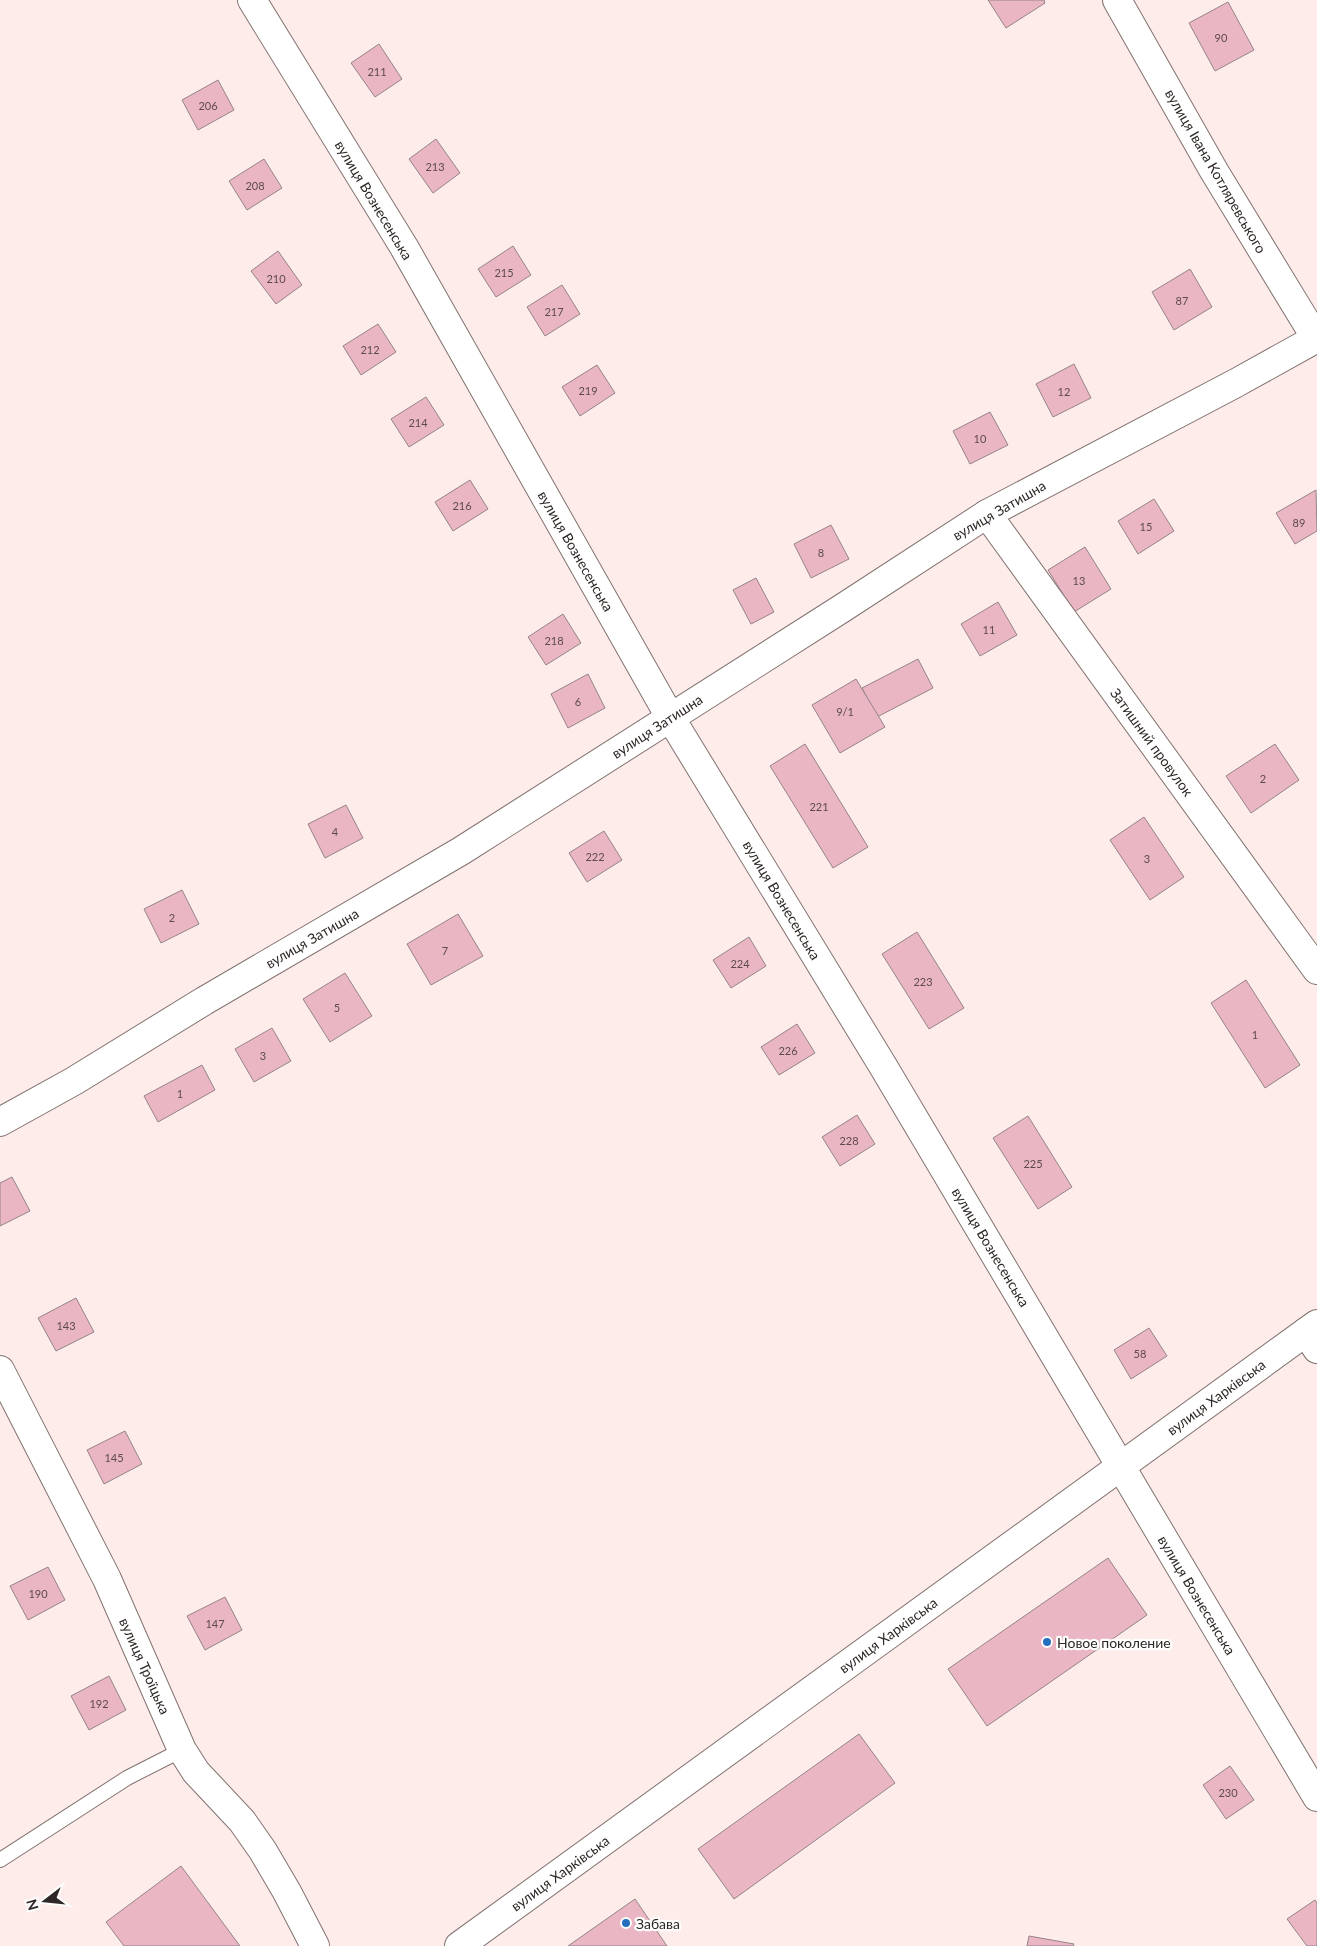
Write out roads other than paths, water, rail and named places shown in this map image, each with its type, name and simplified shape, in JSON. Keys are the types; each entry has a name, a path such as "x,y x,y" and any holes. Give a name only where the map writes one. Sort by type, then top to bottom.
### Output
{"street":[{"name":"вулиця Вознесенська","path":"252,0 404,247 670,717 888,1074 1317,1796"},
{"name":"вулиця Івана Котляревського","path":"1117,0 1214,171 1317,339"},
{"name":"вулиця Затишна","path":"0,1122 74,1081 204,1001 461,851 841,610 987,514 1236,384 1317,339"},
{"name":"Затишний провулок","path":"987,514 1317,970"},
{"name":"вулиця Харківська","path":"459,1946 1121,1466 1313,1335"},
{"name":"вулиця Троїцька","path":"0,1370 107,1579 182,1750 196,1772 242,1821 263,1851 315,1946"}],"lane":[{"path":"0,1860 127,1778 182,1750"}],"place":[{"name":"Новое поколение","path":"1047,1642"},
{"name":"Забава","path":"626,1923"}]}
